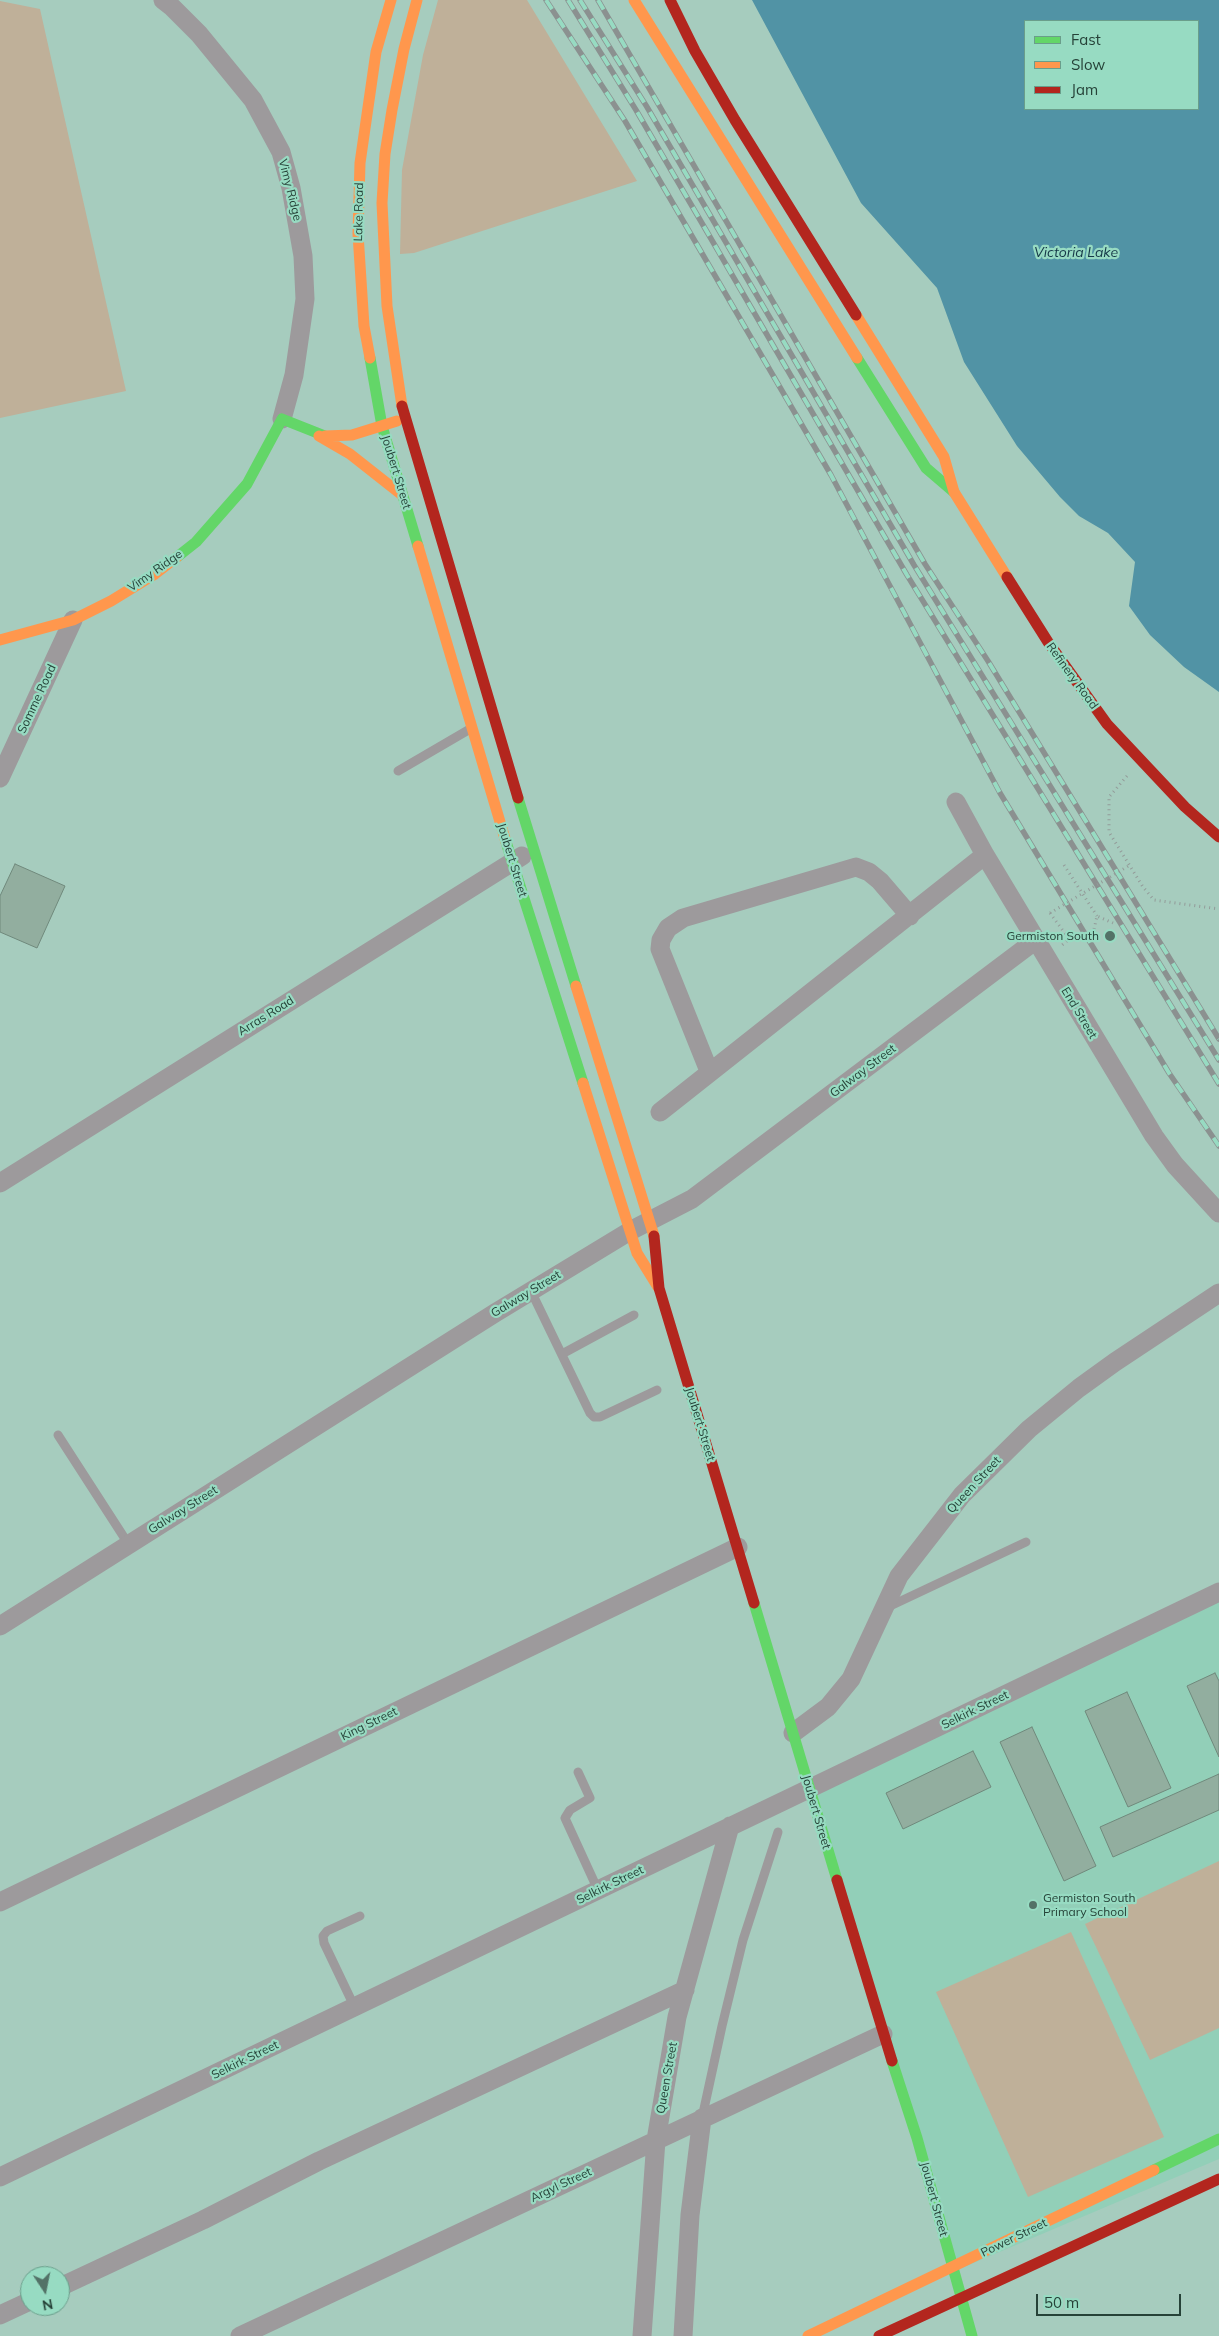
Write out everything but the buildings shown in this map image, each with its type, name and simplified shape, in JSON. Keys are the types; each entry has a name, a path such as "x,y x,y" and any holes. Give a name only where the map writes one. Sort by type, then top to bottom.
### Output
{"main road":[{"name":"Lake Road","path":"382,426 364,326 358,234 360,163 368,98 376,52 391,0"},
{"name":"Lake Road","path":"405,419 395,368 387,306 382,203 385,154 392,110 404,49 417,0"},
{"path":"634,0 926,468 954,492"},
{"path":"670,0 695,52 735,120 944,457 954,492"},
{"path":"282,419 317,434 350,454 402,494"},
{"name":"Vimy Ridge","path":"0,640 73,620 111,602 155,574 196,542 247,484 282,419"},
{"path":"317,434 333,437 352,435 405,419"},
{"name":"Joubert Street","path":"405,419 533,849 656,1243 659,1288 883,2034 918,2138 972,2336"},
{"name":"Joubert Street","path":"382,426 512,862 637,1253 659,1288"},
{"name":"Refinery Road","path":"954,492 1048,642 1107,724 1185,807 1219,837"},
{"name":"Power Street","path":"808,2336 1219,2139"},
{"path":"879,2336 1219,2179"}],"street":[{"name":"Vimy Ridge","path":"163,0 172,6 199,34 253,100 281,152 291,188 303,256 305,298 294,375 282,419"},
{"name":"Somme Road","path":"0,778 73,620"},
{"name":"End Street","path":"956,802 985,855 1154,1136 1175,1166 1219,1213"},
{"name":"Arras Road","path":"0,1183 533,849"},
{"path":"660,1112 709,1071 910,916 985,855"},
{"path":"709,1071 660,950 661,940 668,928 682,918 856,867 869,872 880,881 910,916"},
{"name":"Galway Street","path":"0,1626 531,1291 630,1231 692,1200 1036,940"},
{"name":"Queen Street","path":"793,1733 828,1707 851,1679 899,1576 962,1495 1029,1430 1115,1362 1219,1293"},
{"name":"King Street","path":"0,1902 738,1548"},
{"name":"Selkirk Street","path":"0,2177 1219,1592"},
{"name":"Queen Street","path":"642,2336 656,2140 677,2017 730,1826"},
{"path":"70,2282 203,2220 319,2161 685,1990"},
{"name":"Argyl Street","path":"240,2336 883,2034"},
{"path":"683,2336 690,2215 702,2118"},
{"path":"0,2314 20,2305"}],"lane":[{"path":"398,771 472,727"},
{"path":"531,1291 590,1413 594,1417 657,1390"},
{"path":"562,1354 634,1315"},
{"path":"58,1435 129,1544"},
{"path":"882,1609 1026,1542"},
{"path":"578,1772 590,1798 570,1810 565,1818 598,1890"},
{"path":"702,2118 743,1940 778,1832"},
{"path":"355,2008 324,1943 324,1936 327,1931 360,1916"}],"path":[{"path":"1140,760 1109,797 1109,832 1154,900 1219,909"},
{"path":"1064,865 1097,916 1113,922"},
{"path":"1068,939 1050,913 1130,865"},
{"path":"1093,934 1097,916"}],"shaded area":[{"path":"438,0 527,0 637,181 414,253 400,254 402,170 423,55"},
{"path":"0,1 40,9 126,391 0,418"},
{"name":"Germiston South Primary School","path":"1219,1587 1219,2159 957,2270 810,1781"},
{"path":"1219,1861 1219,2028 1150,2060 1085,1924"},
{"path":"1071,1932 1164,2137 1028,2197 936,1992"}],"water":[{"name":"Victoria Lake","path":"752,0 1219,0 1219,692 1184,667 1150,635 1129,606 1135,562 1108,533 1079,516 1060,497 1017,446 964,362 937,288 861,203"}],"railway":[{"path":"546,0 625,121 831,475 1000,793 1169,1073 1219,1146"},
{"path":"568,0 636,110 907,575 1219,1084"},
{"path":"580,0 647,107 914,565 1219,1060"},
{"path":"598,0 925,564 988,661 1219,1039"}],"traffic: fast":[{"path":"370,358 382,426 418,546"},
{"path":"857,358 926,468 954,492"},
{"path":"177,557 196,542 247,484 282,419 325,436"},
{"path":"518,798 576,986"},
{"path":"506,842 583,1083"},
{"path":"754,1603 837,1880"},
{"path":"892,2061 917,2138 972,2336"},
{"path":"1154,2170 1219,2139"}],"traffic: slow":[{"path":"370,358 364,326 358,234 360,163 376,52 391,0"},
{"path":"402,406 387,306 382,203 385,154 392,110 404,49 417,0"},
{"path":"634,0 857,358"},
{"path":"856,315 944,457 954,492 1007,577"},
{"path":"325,436 352,435 397,421"},
{"path":"319,436 350,454 402,495"},
{"path":"418,546 506,842"},
{"path":"0,640 73,620 111,601 155,574 177,557"},
{"path":"576,986 654,1236"},
{"path":"583,1083 637,1253 658,1287"},
{"path":"808,2336 1154,2170"}],"traffic: jam":[{"path":"670,0 695,51 735,120 856,315"},
{"path":"402,406 518,798"},
{"path":"1007,577 1048,642 1107,724 1185,807 1219,837"},
{"path":"654,1236 659,1288 754,1603"},
{"path":"837,1880 892,2061"},
{"path":"879,2336 1219,2179"}],"place":[{"name":"Germiston South","path":"1110,936"},
{"name":"Germiston South Primary School","path":"1033,1905"}]}
